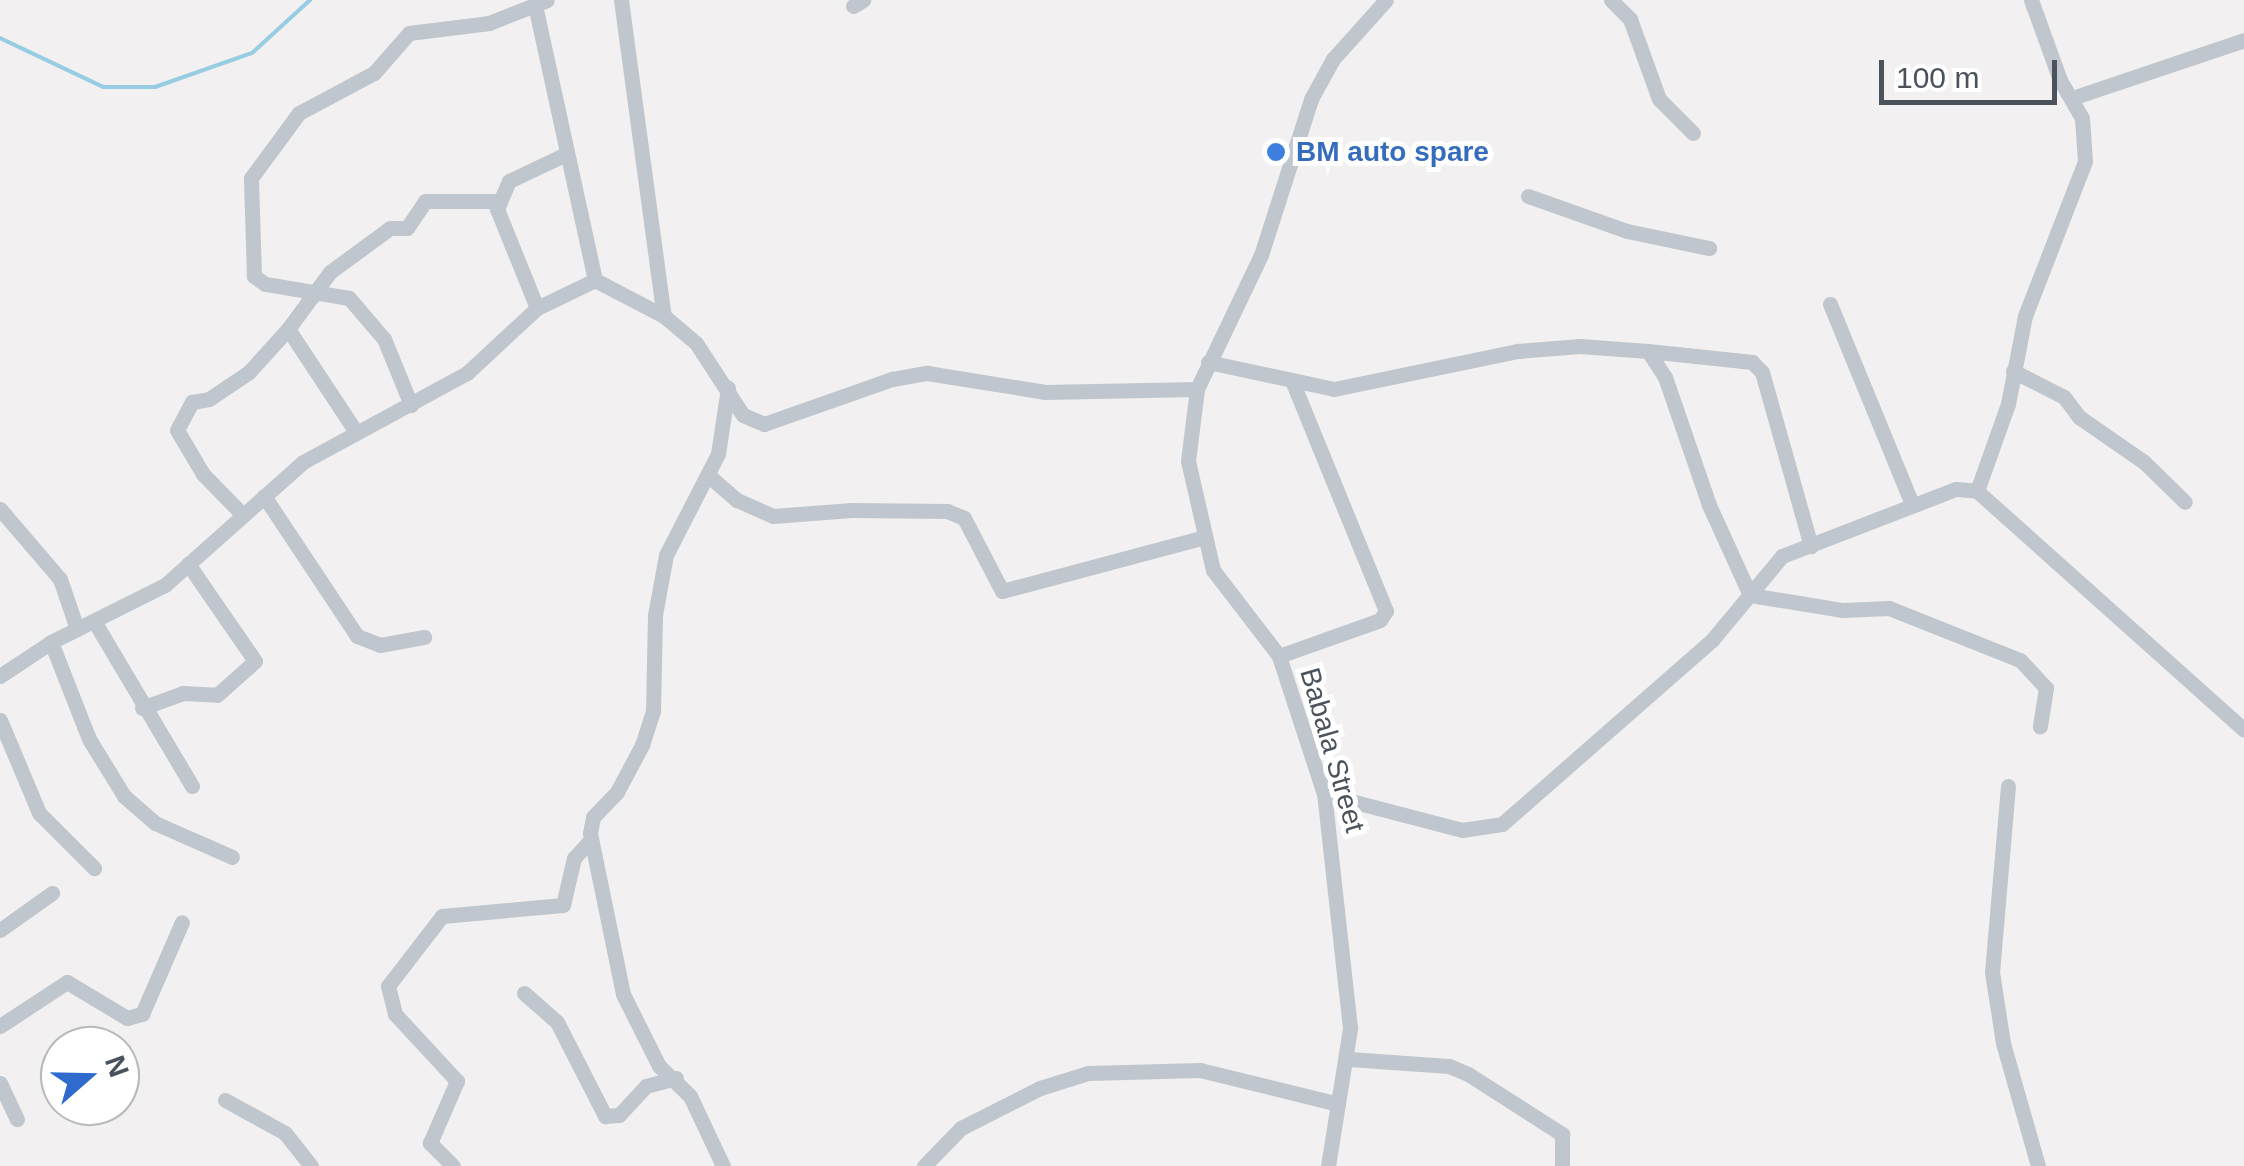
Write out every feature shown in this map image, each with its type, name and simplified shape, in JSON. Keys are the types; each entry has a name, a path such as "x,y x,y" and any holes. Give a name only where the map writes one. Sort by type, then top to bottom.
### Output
{"street":[{"path":"620,0 664,316"},
{"name":"Babala Street","path":"1328,1166 1349,1059 1342,919 1324,794 1280,656 1224,589 1200,538 1188,461 1197,389 1261,256 1312,99 1333,59 1386,0"},
{"path":"1611,0 1630,19 1659,100 1693,133"},
{"path":"1977,491 2058,216 2085,160 2087,141 2031,0"},
{"path":"411,405 384,339 349,298 265,284 254,276 251,178 299,112 394,57 409,33 489,22 541,2 566,154 594,280"},
{"path":"2072,98 2244,40"},
{"path":"537,308 504,241 498,201 509,181 566,154"},
{"path":"1528,196 1627,231 1709,248"},
{"path":"242,514 203,474 178,430 192,402 210,400 249,372 288,330 330,272 390,228 408,228 425,201 498,201"},
{"path":"594,280 664,316 696,343 743,415 764,424 927,373 1044,392 1197,389"},
{"path":"0,676 51,642 165,585 317,452 466,373 537,308 594,280"},
{"path":"1830,304 1912,504"},
{"path":"288,330 356,432"},
{"path":"1208,362 1293,383 1359,386 1518,351 1580,346 1736,359 1762,372 1811,546"},
{"path":"1648,351 1665,377 1708,506 1750,595"},
{"path":"2013,371 2064,396 2080,417 2185,502"},
{"path":"1280,656 1380,620 1386,611 1293,383"},
{"path":"723,1166 676,1078 660,1066 623,994 590,842 594,817 617,792 642,745 653,711 655,614 666,556 710,476 728,387"},
{"path":"710,476 737,500 773,516 852,510 964,518 1002,591 1200,538"},
{"path":"1324,794 1462,830 1502,824 1712,640 1782,556 1944,491 1977,491 2072,582 2244,730"},
{"path":"264,496 358,636 380,646 424,637"},
{"path":"0,509 60,579 77,628"},
{"path":"142,708 184,693 217,694 254,661 188,564"},
{"path":"1750,595 1843,610 1889,608 2020,660 2046,688 2040,728"},
{"path":"94,621 142,708 192,786"},
{"path":"51,642 89,738 124,796 155,824 232,857"},
{"path":"0,720 38,814 94,868"},
{"path":"2008,786 1992,972 2002,1043 2038,1166"},
{"path":"453,1166 430,1144 458,1081 395,1014 388,986 442,916 563,905 574,858 590,842"},
{"path":"0,930 52,894"},
{"path":"0,1026 68,982 122,1015 142,1014 182,922"},
{"path":"524,993 557,1022 605,1116 619,1115 646,1086 676,1078"},
{"path":"1349,1059 1449,1066 1468,1074 1562,1134 1562,1166"},
{"path":"924,1166 961,1128 1040,1088 1088,1073 1200,1070 1338,1104"},
{"path":"0,1084 17,1119"},
{"path":"224,1100 285,1133 312,1166"}],"waterway":[{"path":"0,38 103,87 155,87 252,53 310,0"}],"place":[{"name":"BM auto spare","path":"1276,152"}]}
